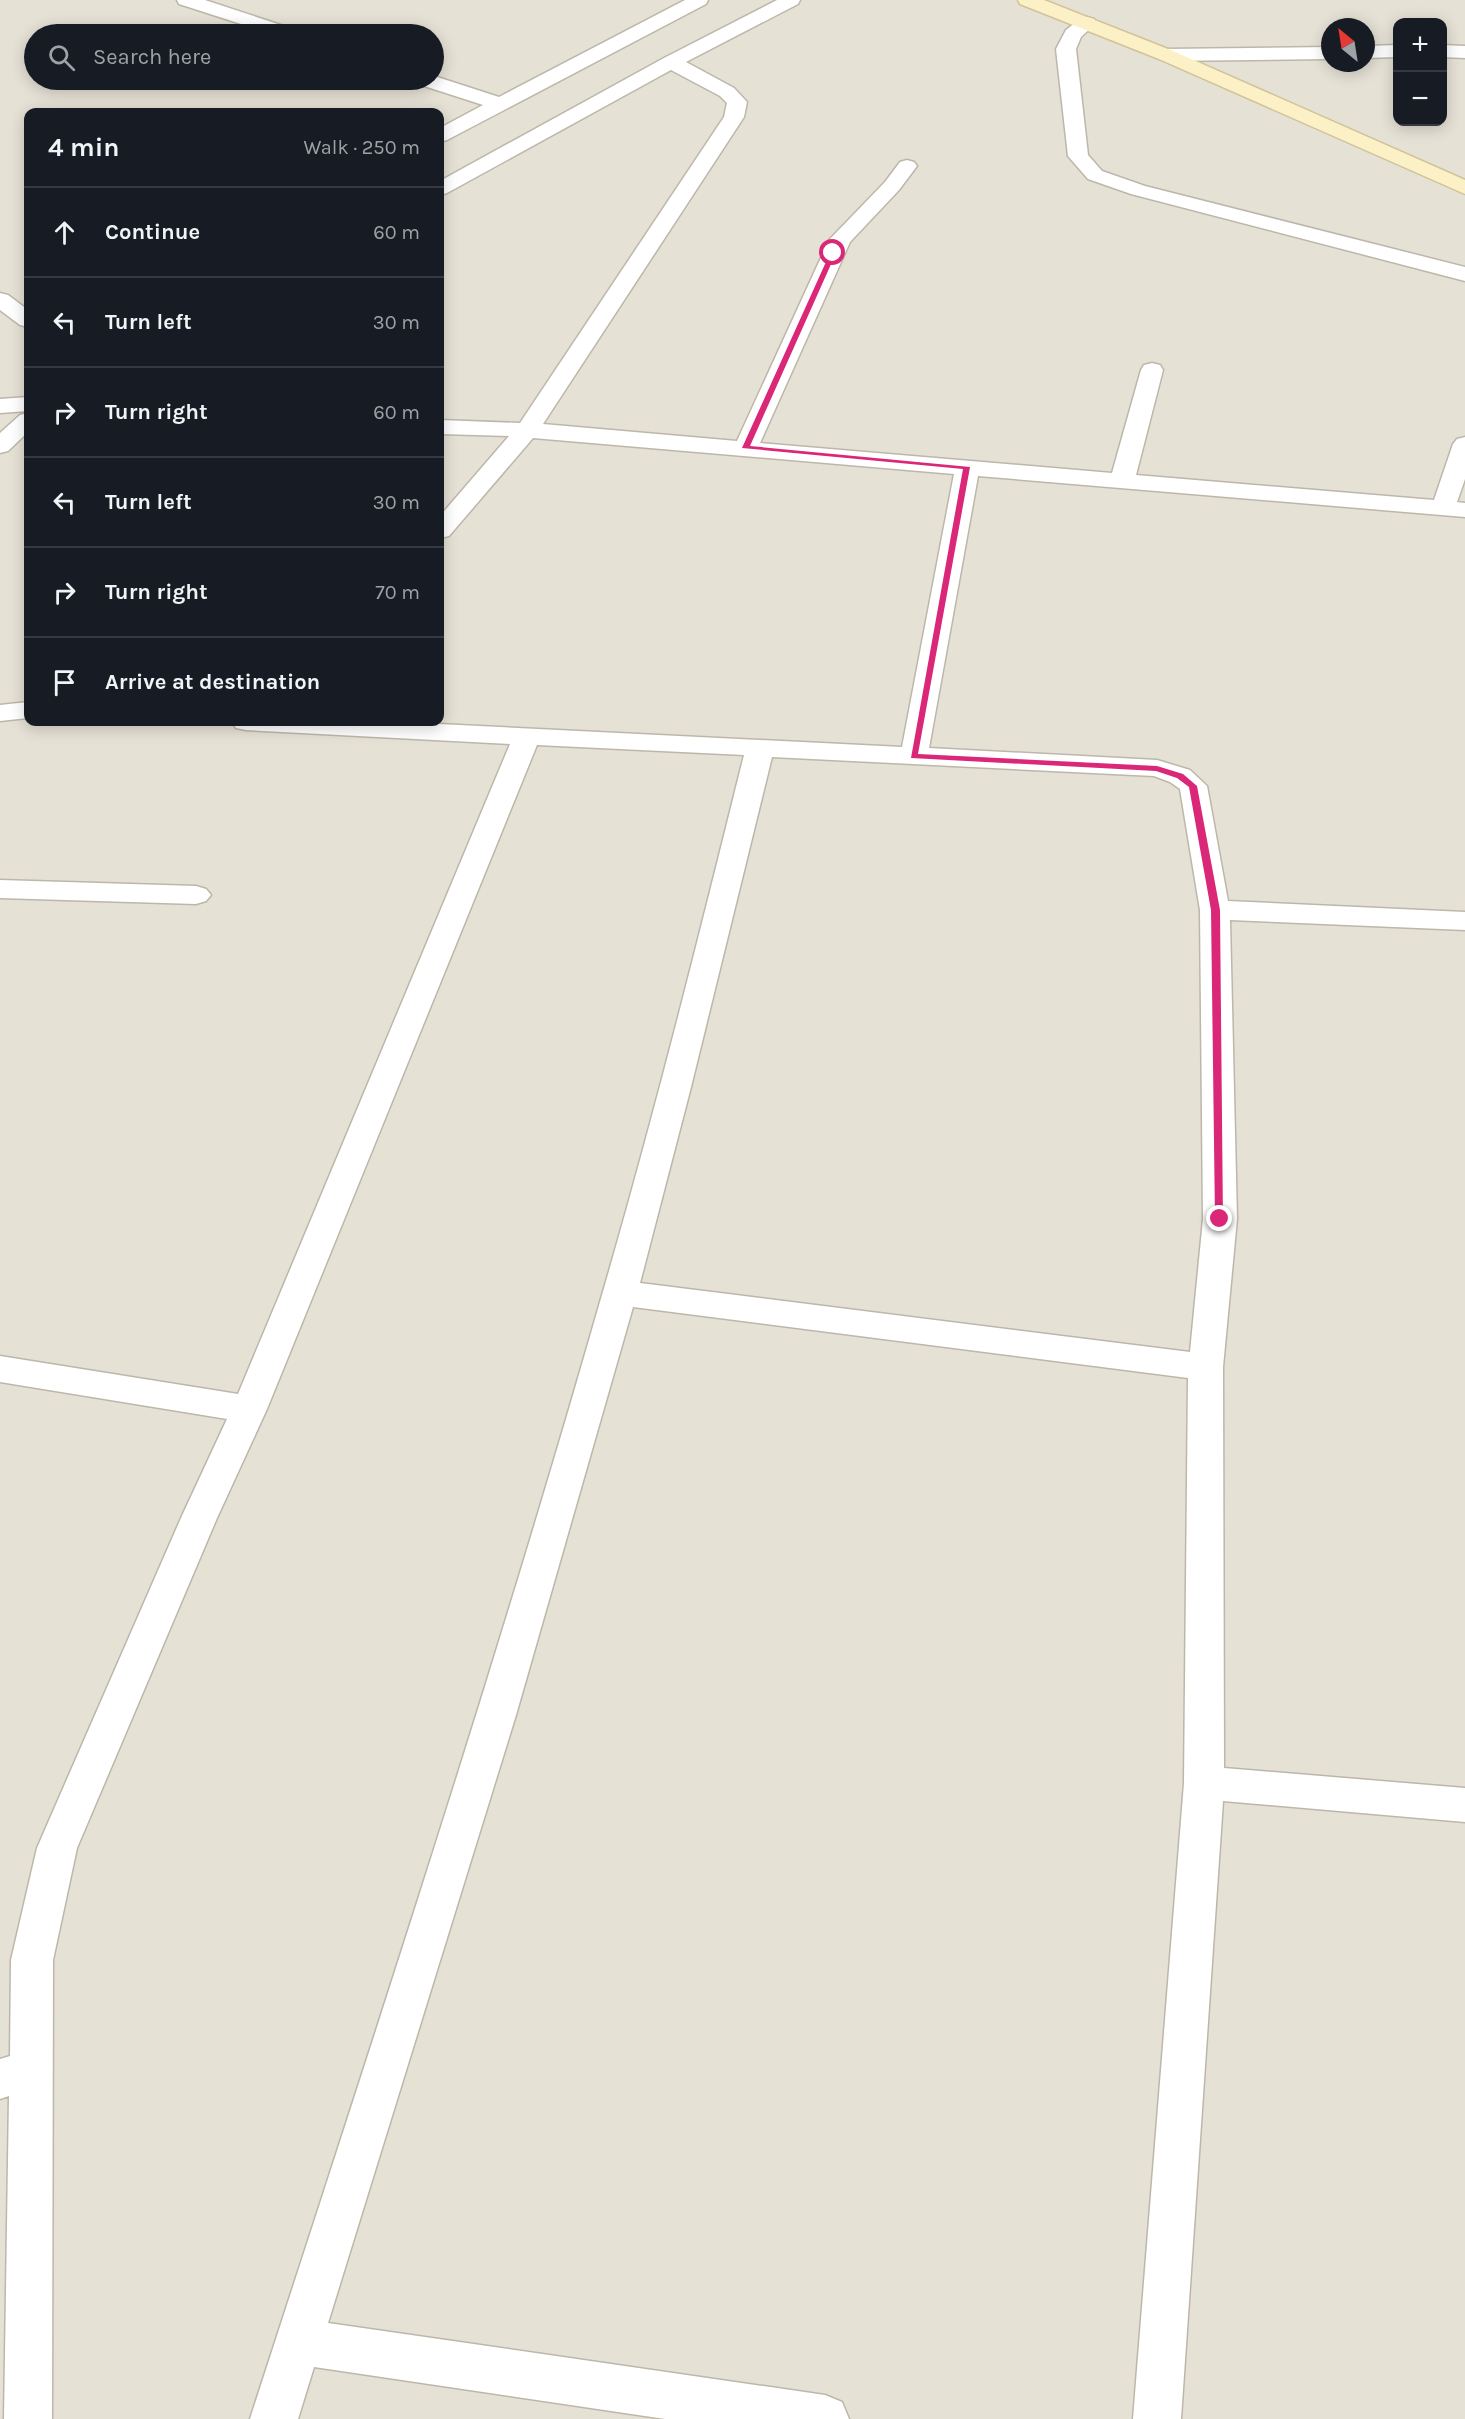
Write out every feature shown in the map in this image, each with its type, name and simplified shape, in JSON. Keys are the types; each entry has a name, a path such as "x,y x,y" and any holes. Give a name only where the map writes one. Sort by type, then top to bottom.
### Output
{"street":[{"path":"186,0 259,24"},
{"path":"444,134 699,0"},
{"path":"444,187 670,62 791,0"},
{"path":"1026,0 1166,55 1465,188"},
{"path":"1087,23 1073,34 1066,49 1078,156 1095,175 1149,193 1465,274"},
{"path":"1375,52 1393,51"},
{"path":"1447,51 1465,52"},
{"path":"1166,55 1321,52"},
{"path":"444,526 527,430 734,117 737,102 727,92 670,62"},
{"path":"444,86 499,104"},
{"path":"746,448 840,240 892,186 907,166"},
{"path":"0,300 24,317"},
{"path":"0,322 24,320"},
{"path":"1122,480 1152,370"},
{"path":"0,407 24,404"},
{"path":"0,407 24,410"},
{"path":"0,446 24,424"},
{"path":"444,427 527,430 1454,509 1465,444"},
{"path":"914,756 967,467"},
{"path":"0,713 24,710"},
{"path":"347,726 1157,768 1180,776 1193,786 1215,910 1220,1219 1206,1367 1204,1782 1157,2419"},
{"path":"28,2419 15,2074 32,1960 57,1848 194,1529 249,1409 527,736"},
{"path":"274,2419 467,1815 620,1293 685,1050 760,748"},
{"path":"0,889 195,895"},
{"path":"1215,910 1465,921"},
{"path":"620,1293 1206,1367"},
{"path":"0,1369 249,1409"},
{"path":"1204,1782 1465,1805"},
{"path":"298,2342 825,2419"}],"shaded area":[{"path":"0,0 1465,0 1465,2419 0,2419"}],"route":[{"path":"833,253 746,448 967,467 914,756 1157,768 1180,776 1193,786 1215,910 1216,1104 1220,1219"}]}
